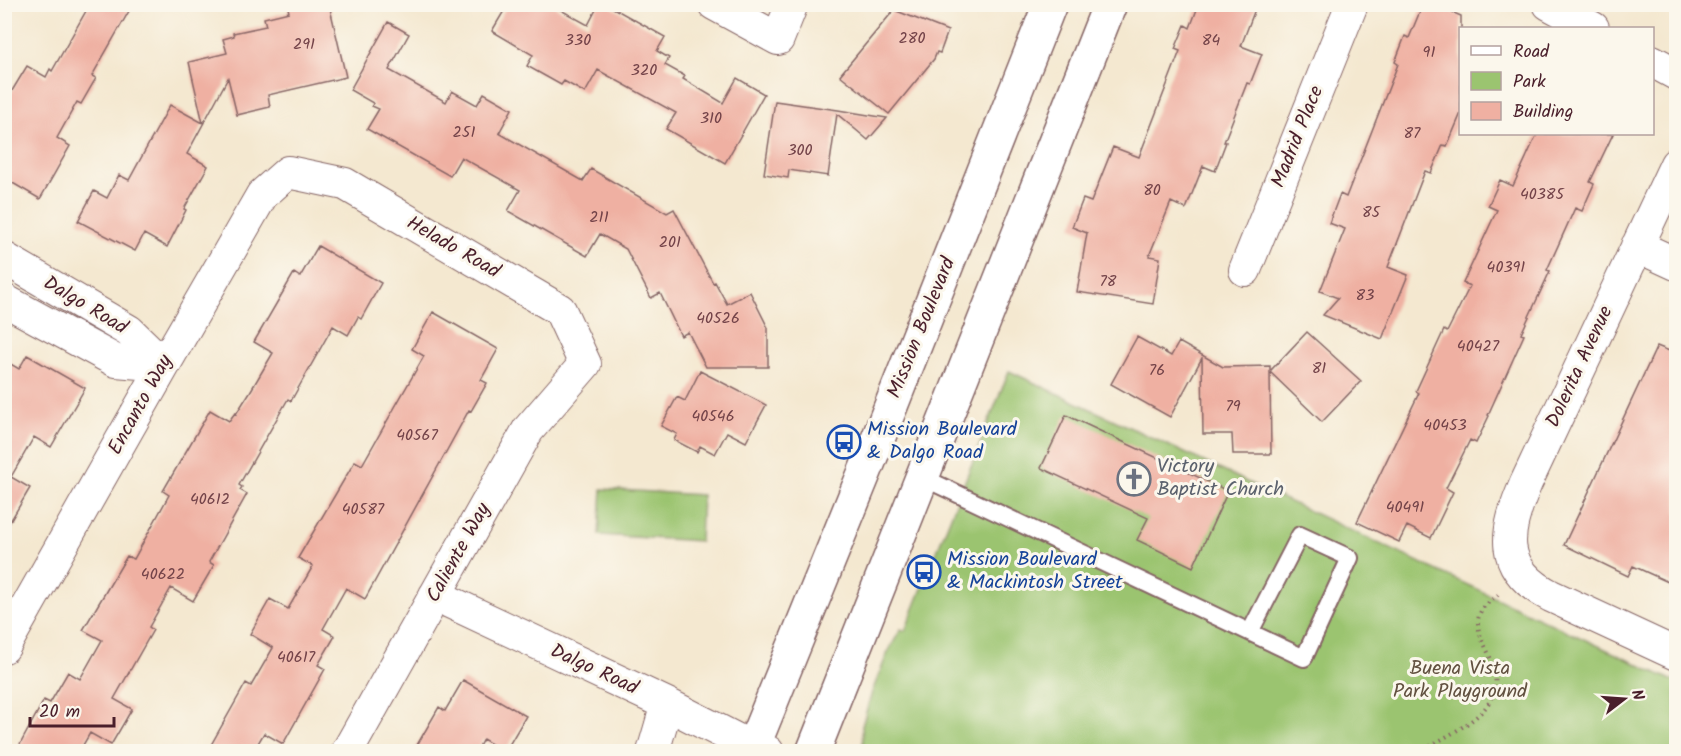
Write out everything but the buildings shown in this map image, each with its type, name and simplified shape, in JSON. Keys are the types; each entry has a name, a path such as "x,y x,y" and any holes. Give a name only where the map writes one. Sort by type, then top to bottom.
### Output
{"main road":[{"name":"Mission Boulevard","path":"757,750 1050,4"},
{"path":"813,752 1110,4"}],"street":[{"path":"714,4 778,39 792,4"},
{"name":"Madrid Place","path":"1245,270 1352,4"},
{"path":"1549,4 1591,27"},
{"path":"1654,62 1677,74"},
{"name":"Dolerita Avenue","path":"1522,574 1516,566 1510,548 1510,529 1516,506 1677,164"},
{"name":"Helado Road","path":"288,171 345,184 560,310 585,364"},
{"name":"Encanto Way","path":"4,647 262,195 288,171"},
{"path":"1637,246 1677,264"},
{"name":"Dalgo Road","path":"4,258 129,331 164,365"},
{"name":"Dalgo Road","path":"4,300 116,361 164,365"},
{"name":"Caliente Way","path":"347,752 528,430 585,364"},
{"path":"1522,574 1543,591 1677,654"},
{"name":"Dalgo Road","path":"435,595 667,704 757,750"},
{"path":"653,752 667,704"}],"lane":[{"path":"922,477 1304,658 1350,558 1300,535 1250,632"}],"path":[{"path":"1420,752 1474,719 1488,705 1495,687 1495,669 1490,654 1481,639 1478,625 1480,612 1522,574"}],"green space":[{"name":"Buena Vista Park Playground","path":"1009,371 1676,682 1676,751 871,752 863,745 862,726 872,692 888,652 901,629 905,631"},
{"path":"602,489 702,495 700,541 599,535"}],"place":[{"name":"Mission Boulevard & Dalgo Road","path":"844,442"},
{"name":"Victory Baptist Church","path":"1134,479"},
{"name":"Mission Boulevard & Mackintosh Street","path":"924,572"}]}
